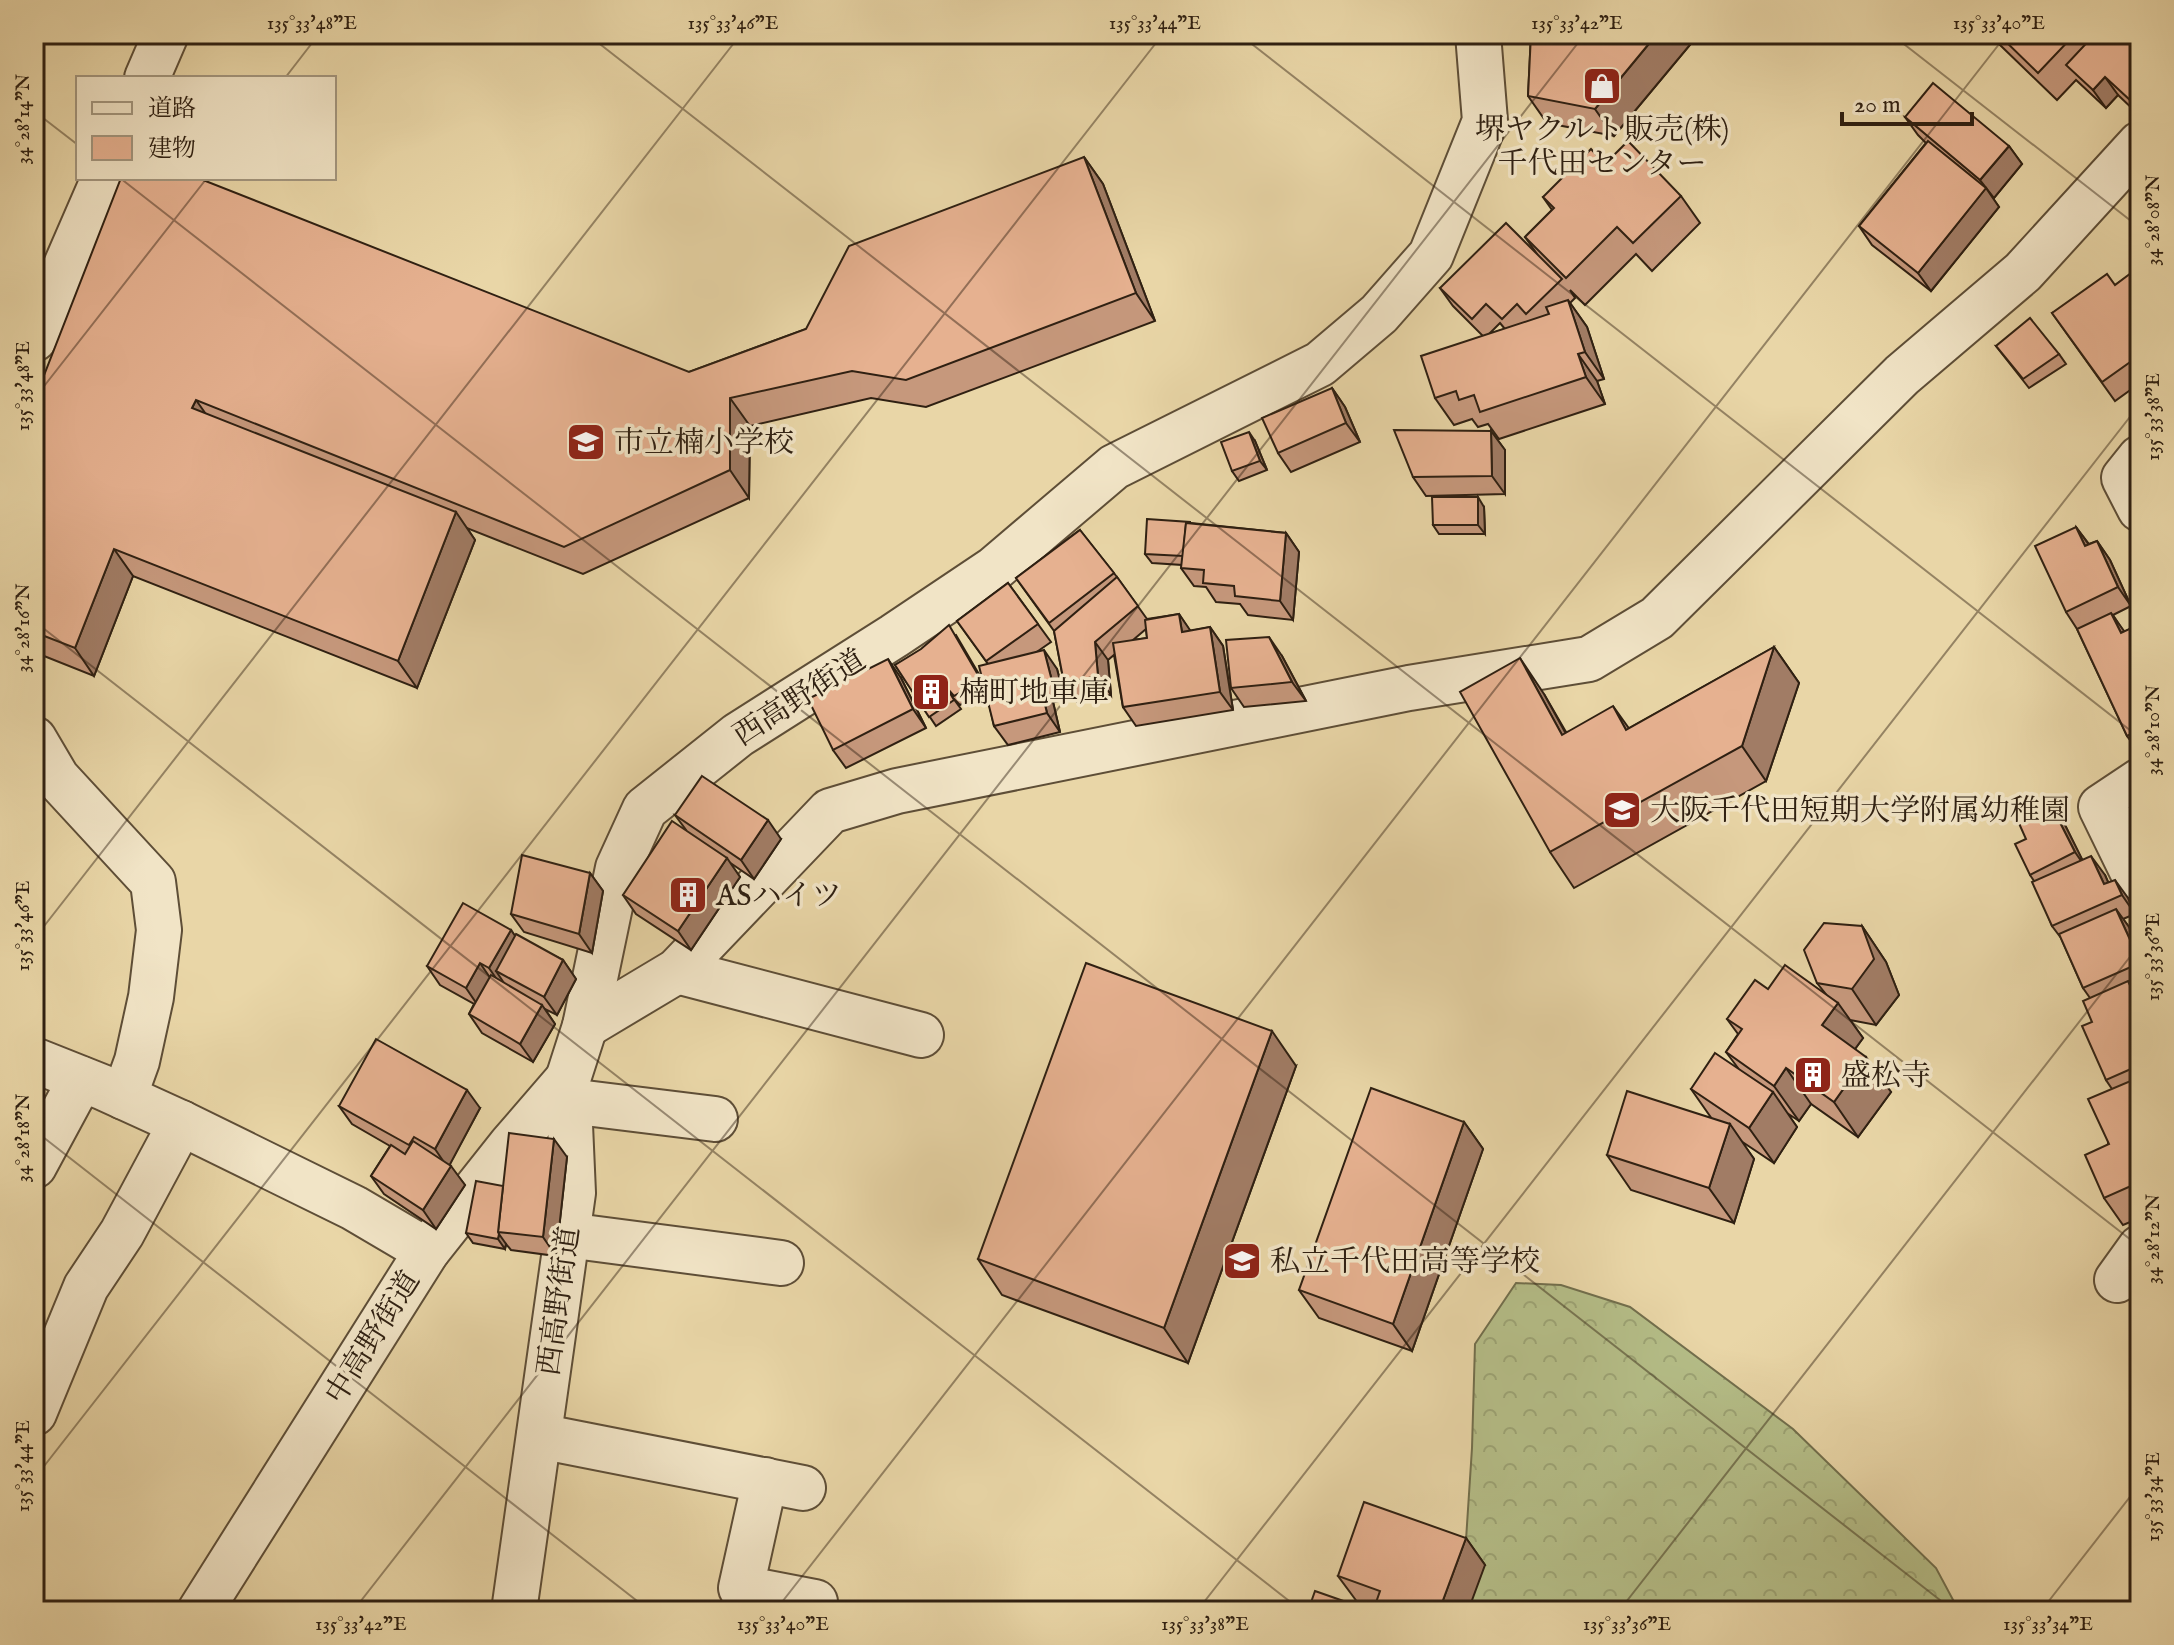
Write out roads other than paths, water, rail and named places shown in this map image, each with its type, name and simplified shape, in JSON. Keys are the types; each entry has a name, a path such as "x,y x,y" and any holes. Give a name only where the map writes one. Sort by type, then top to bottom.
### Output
{"street":[{"path":"148,76 166,34"},
{"name":"西高野街道","path":"514,1611 573,1193 568,1090 585,1026 618,868 645,809 738,735 994,569 1114,467 1320,364 1379,314 1431,255 1485,121 1478,34"},
{"path":"585,1026 677,971 830,811 897,791 1316,706 1589,659 1657,618 1902,375 2023,272 2140,144"},
{"path":"34,339 103,180"},
{"path":"2140,458 2124,478 2140,509"},
{"path":"34,739 57,778 153,882 159,930 151,997 137,1061 124,1097"},
{"path":"2140,781 2101,807 2140,887"},
{"path":"677,971 921,1035"},
{"path":"34,1060 181,1123 354,1208 427,1251"},
{"path":"34,1166 81,1079"},
{"path":"568,1090 715,1119"},
{"name":"中高野街道","path":"200,1611 427,1251 511,1145 568,1090"},
{"path":"34,1413 86,1287 122,1233 181,1123"},
{"path":"567,1235 781,1263"},
{"path":"539,1436 784,1484 741,1588 815,1602"}],"place":[{"name":"堺ヤクルト販売(株) 千代田センター","path":"1602,86"},
{"name":"市立楠小学校","path":"586,442"},
{"name":"楠町地車庫","path":"931,692"},
{"name":"大阪千代田短期大学附属幼稚園","path":"1622,810"},
{"name":"ASハイツ","path":"688,895"},
{"name":"盛松寺","path":"1813,1075"},
{"name":"私立千代田高等学校","path":"1242,1261"}]}
